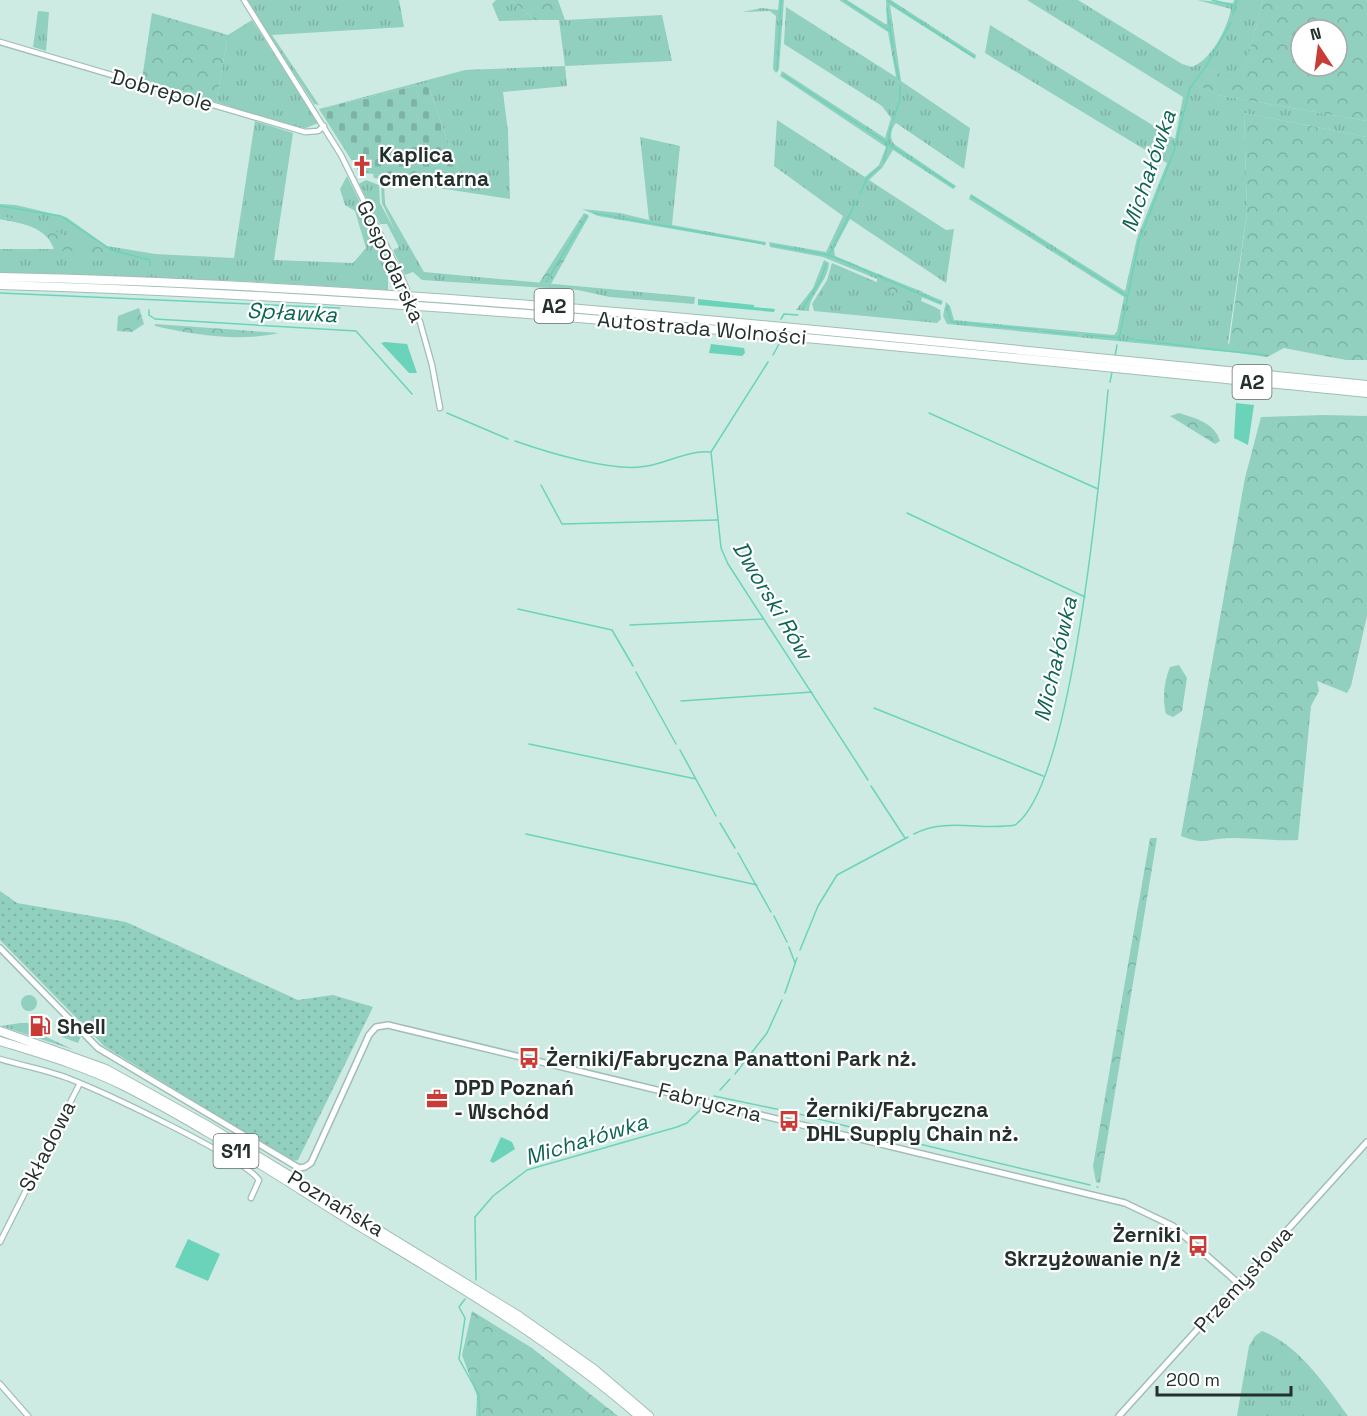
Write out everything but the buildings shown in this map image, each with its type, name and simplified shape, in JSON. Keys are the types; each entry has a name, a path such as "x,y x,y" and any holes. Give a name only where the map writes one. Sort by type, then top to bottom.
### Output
{"highway":[{"name":"Autostrada Wolności","path":"0,277 255,287 485,301 1137,366 1367,385"},
{"name":"Autostrada Wolności","path":"0,285 396,303 643,322 1106,363"},
{"name":"Autostrada Wolności","path":"1137,366 1367,393"},
{"name":"Poznańska","path":"0,1031 93,1063 129,1080 205,1124 519,1316 585,1363 649,1416"},
{"name":"Poznańska","path":"0,1041 90,1071 182,1118 513,1320 588,1374 639,1416"},
{"path":"77,1049 93,1063"}],"street":[{"name":"Gospodarska","path":"244,0 324,126 402,278 420,322 432,365 440,408"},
{"name":"Dobrepole","path":"0,42 305,132 318,131 324,126"},
{"name":"Fabryczna","path":"0,948 94,1044 279,1157 301,1168 311,1163 369,1035 379,1026 393,1026 1125,1203 1173,1226 1238,1282"},
{"path":"0,1059 80,1083 219,1152 255,1174 260,1180 251,1198"},
{"name":"Składowa","path":"0,1242 80,1083"},
{"name":"Przemysłowa","path":"1119,1416 1367,1142"},
{"path":"0,1384 28,1416"}],"green space":[{"path":"246,0 399,0 404,27 272,35 319,105 314,104"},
{"path":"496,0 511,0 535,20 499,21 492,4"},
{"path":"511,0 555,0 555,20 535,20"},
{"path":"555,0 558,0 565,20 662,15 672,61 565,66 559,20 555,20"},
{"path":"779,0 784,0 779,69 776,73 773,69 776,16 770,11 742,12 762,8 778,10"},
{"path":"839,0 847,0 887,25 886,0 891,0 976,55 975,59 890,5 901,81 970,128 964,169 896,123 892,130 891,139 894,144 956,186 953,189 893,150 882,168 869,180 946,230 954,229 946,283 850,219 834,249 835,256 943,301 941,305 823,257 770,247 769,242 826,252 843,216 774,166 777,120 865,177 879,165 886,147 780,76 782,71 885,138 891,118 882,106 784,44 786,7 896,77 888,32"},
{"path":"1027,0 1078,0 1182,64 1192,67 1206,57 1218,42 1231,9 1197,0 1233,3 1234,0 1263,0 1242,82 1206,69 1195,83 1217,95 1367,121 1367,137 1244,113 1247,212 1228,343 1238,353 947,324 943,316 946,302 950,306 954,320 1114,335 1117,331 1124,297 969,199 971,194 1125,291 1137,238 1167,163 985,53 990,25 1175,139 1183,97"},
{"path":"1263,0 1367,0 1367,121 1217,95 1194,83 1206,69 1242,81"},
{"path":"38,11 49,12 46,51 33,47"},
{"path":"152,13 228,35 216,102 142,79"},
{"path":"252,20 318,123 306,128 298,128 216,102 228,35"},
{"path":"565,66 567,86 503,92 508,132 510,199 374,178 373,174 430,182 431,178 440,179 439,183 464,187 427,83 319,109 465,70"},
{"path":"427,83 464,187 439,184 439,179 431,178 431,182 359,172 319,109"},
{"path":"1244,113 1367,137 1367,360 1346,360 1284,348 1267,357 1238,353 1229,346 1247,212"},
{"path":"255,121 293,133 274,260 353,263 366,248 355,211 345,205 340,189 347,176 396,275 388,279 388,290 240,281 0,273 0,249 54,249 50,241 39,230 0,219 0,204 16,205 66,217 107,246 155,254 234,258"},
{"path":"640,137 680,146 672,225 766,242 765,245 598,216 582,209 620,213 649,220"},
{"path":"366,180 379,185 380,203 395,231 382,203 381,184 384,183 385,204 424,272 695,297 694,304 610,297 578,290 422,280 413,272 405,275 393,250 399,247 387,224 380,224 359,184"},
{"path":"584,213 589,216 551,284 539,283"},
{"path":"0,215 60,233 87,247 103,247 112,256 109,260 89,262 84,252 55,250 51,242 40,231 25,224 0,219"},
{"path":"824,260 829,263 828,270 812,299 809,311 796,310 813,288"},
{"path":"832,263 935,307 940,310 941,319 937,323 814,311 812,304 827,280"},
{"path":"878,274 923,292 920,306 910,306 904,297 876,287"},
{"path":"0,280 175,286 492,304 822,334 822,336 581,314 379,299"},
{"path":"139,308 144,324 132,332 117,331 118,316"},
{"path":"155,324 279,333 249,337 201,335 155,326"},
{"path":"1179,413 1198,419 1209,426 1220,441 1215,444 1170,416"},
{"path":"1367,416 1367,616 1351,686 1347,693 1317,681 1319,691 1311,706 1298,840 1224,838 1202,841 1190,839 1181,836 1245,478 1261,417"},
{"path":"1179,665 1187,678 1182,711 1173,717 1166,714 1164,690 1170,667"},
{"path":"1150,838 1157,838 1100,1183 1096,1182 1093,1166"},
{"path":"0,891 17,903 126,922 298,1000 333,995 373,1007 298,1160 292,1161 104,1046 0,940"},
{"path":"29,995 35,997 37,1003 35,1009 29,1011 23,1009 21,1003 23,997"},
{"path":"28,1023 40,1034 74,1050 1,1026"},
{"path":"72,1027 81,1036 78,1043 62,1037 63,1032"},
{"path":"472,1311 532,1348 618,1416 476,1416 477,1396 462,1355"},
{"path":"1262,1331 1275,1337 1299,1356 1321,1379 1348,1416 1237,1416 1249,1346 1255,1336"}],"shaded area":[{"path":"698,299 775,309 774,312 698,305"},
{"path":"381,343 407,344 417,373 409,373"},
{"path":"711,344 744,348 745,353 742,356 709,353"},
{"path":"1236,403 1254,405 1248,445 1234,438"},
{"path":"501,1137 512,1142 515,1149 493,1163 490,1161"},
{"path":"188,1239 220,1254 208,1281 175,1267"}],"waterway":[{"path":"777,71 781,0"},
{"path":"844,0 890,31"},
{"path":"1212,0 1236,6"},
{"name":"Michałówka","path":"1233,14 1237,0"},
{"path":"888,1 974,57"},
{"name":"Dworski Rów","path":"887,8 893,48"},
{"name":"Michałówka","path":"1119,339 1139,241 1174,151 1190,88 1205,68 1231,22"},
{"name":"Dworski Rów","path":"894,56 899,79"},
{"path":"783,75 954,187"},
{"name":"Dworski Rów","path":"893,120 900,100 900,85"},
{"name":"Dworski Rów","path":"884,162 891,126"},
{"name":"Dworski Rów","path":"860,194 867,178 880,167"},
{"path":"971,196 1127,296"},
{"name":"Dworski Rów","path":"828,257 857,200"},
{"name":"Spławka","path":"0,206 61,216 111,250 150,260 150,266"},
{"path":"594,213 765,244"},
{"path":"546,282 587,215"},
{"path":"771,245 829,255 941,303"},
{"name":"Dworski Rów","path":"803,308 821,279 826,264"},
{"path":"0,293 340,308"},
{"path":"947,306 951,322 1037,330"},
{"name":"Spławka","path":"149,310 149,315 155,319 356,331 412,394"},
{"name":"Dworski Rów","path":"781,319 784,314 798,315"},
{"path":"1042,331 1077,335"},
{"path":"1085,335 1134,339"},
{"path":"1136,340 1196,347"},
{"name":"Dworski Rów","path":"773,355 779,344"},
{"name":"Michałówka","path":"1115,356 1117,345"},
{"path":"1200,348 1265,355"},
{"name":"Dworski Rów","path":"768,362 711,452 721,548 728,564 868,780"},
{"name":"Michałówka","path":"1110,382 1112,372"},
{"name":"Michałówka","path":"914,834 938,826 1015,825 1035,798 1053,751 1068,690 1081,621 1099,484 1108,390"},
{"name":"Spławka","path":"447,413 508,439"},
{"path":"929,413 1098,489"},
{"name":"Spławka","path":"515,441 562,456 617,467 647,466 694,453 710,452"},
{"path":"541,485 562,524 717,520"},
{"path":"907,513 1085,597"},
{"path":"518,609 612,630 633,666"},
{"path":"630,625 764,619"},
{"path":"636,672 676,744"},
{"path":"681,701 812,692"},
{"path":"874,708 1043,776"},
{"path":"529,744 696,779"},
{"path":"680,750 716,816"},
{"name":"Dworski Rów","path":"871,786 905,838"},
{"path":"720,823 735,848"},
{"path":"526,834 757,885"},
{"name":"Michałówka","path":"800,950 818,906 837,875 908,837"},
{"path":"738,853 771,912"},
{"path":"774,916 787,942"},
{"path":"789,947 795,963"},
{"name":"Michałówka","path":"785,993 797,958"},
{"name":"Michałówka","path":"735,1074 767,1033 782,1000"},
{"name":"Michałówka","path":"720,1090 730,1079"},
{"path":"714,1096 795,1113 897,1139"},
{"name":"Michałówka","path":"476,1280 475,1217 493,1196 527,1170 677,1127 687,1123 705,1105"},
{"path":"903,1140 1090,1185"},
{"name":"Michałówka","path":"465,1299 459,1307 465,1318 459,1359 479,1395 480,1416"}],"place":[{"name":"Kaplica cmentarna","path":"362,166"},
{"name":"Shell","path":"40,1026"},
{"name":"Żerniki/Fabryczna Panattoni Park nż.","path":"529,1058"},
{"name":"DPD Poznań - Wschód","path":"437,1099"},
{"name":"Żerniki/Fabryczna DHL Supply Chain nż.","path":"789,1121"},
{"name":"Żerniki Skrzyżowanie n/ż","path":"1198,1246"}]}
